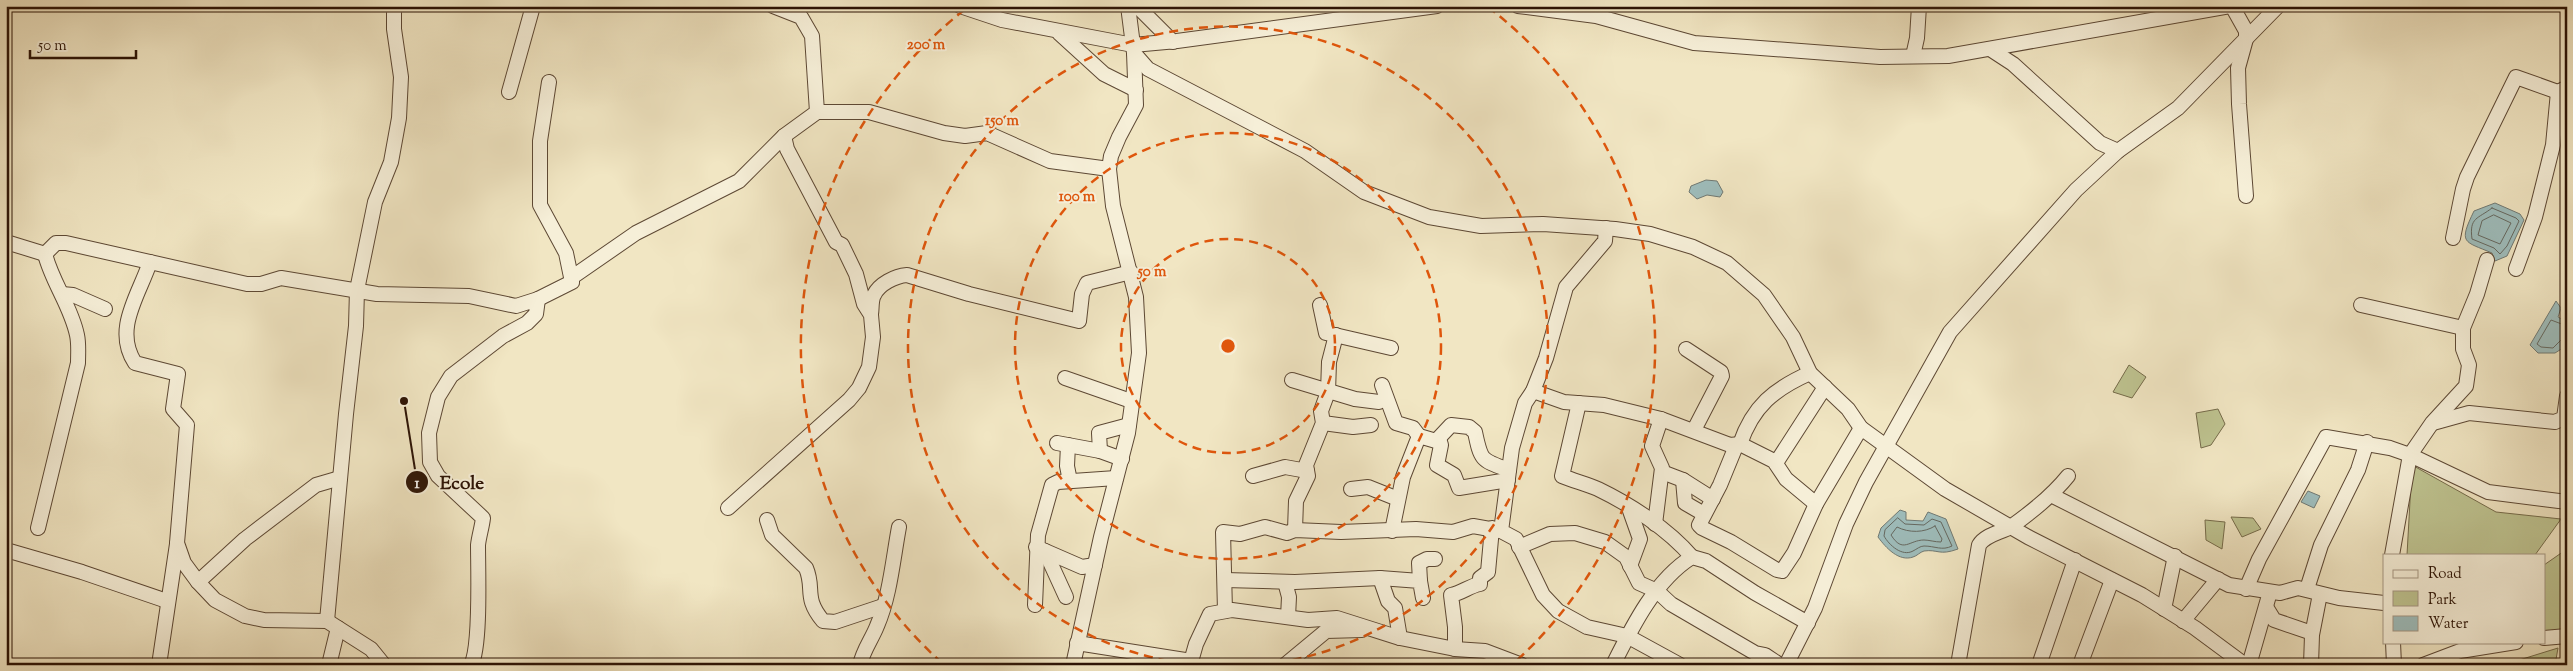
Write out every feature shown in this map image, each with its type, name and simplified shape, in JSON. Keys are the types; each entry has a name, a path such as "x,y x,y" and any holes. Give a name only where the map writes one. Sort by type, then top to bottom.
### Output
{"street":[{"path":"329,665 340,478 358,290 375,202 391,162 399,118 401,77 394,29 394,6"},
{"path":"509,92 533,6"},
{"path":"773,6 801,17 812,36 817,112"},
{"path":"960,6 1002,20 1133,49 1437,6"},
{"path":"1073,665 1129,425 1139,353 1137,310 1131,272 1114,206 1109,169 1111,156 1119,137 1136,105 1133,49 1128,6"},
{"path":"1137,6 1173,42"},
{"path":"1518,6 1596,16 1694,43 1844,55 1913,56 1948,56 2231,6 2244,25 2246,39 2238,68 2246,196"},
{"path":"1913,56 1917,38 1919,6"},
{"path":"1519,547 1550,534 1575,533 1605,542 1626,557 1639,583 1658,591 1671,604 1755,653 1787,664 1808,623 1846,524 1885,445 1942,345 1957,324 2076,190 2118,152 2178,108 2278,6"},
{"path":"1059,32 1104,74 1136,90"},
{"path":"1133,49 1148,69 1305,151 1364,192 1429,217 1481,226 1543,224 1606,228 1650,234 1693,247 1727,263 1764,295 1792,336 1810,373 1848,409 1861,428 1945,489 2010,527 2164,609 2183,621 2231,660 2247,665 2270,592"},
{"path":"1990,49 2013,64 2100,143 2118,152"},
{"path":"2453,238 2467,178 2516,77 2563,90 2553,145 2535,217 2516,269"},
{"path":"45,254 56,243 66,243 247,284 261,284 281,278 390,295 469,296 516,306 538,299 572,282 566,253 540,205 540,141 550,82"},
{"path":"571,278 636,233 739,181 784,136 817,112 869,112 944,134 965,136 987,133 1050,161 1109,169"},
{"path":"784,136 787,149 828,228 836,242 842,245 856,274 864,304 871,315"},
{"path":"1455,649 1455,627 1451,595 1463,593 1471,585 1480,584 1480,578 1488,572 1525,403 1546,358 1566,287 1605,241 1606,228"},
{"path":"6,242 45,254"},
{"path":"38,528 78,363 77,335 62,294 49,270 45,254"},
{"path":"2392,554 2410,455 2432,423 2466,386 2469,365 2462,349 2463,328 2477,294 2487,260"},
{"path":"150,262 125,325 127,351 134,363 178,374 173,409 187,425 177,543 159,665"},
{"path":"728,508 849,400 859,388 869,367 872,348 871,315 873,296 880,288 898,275 907,275 968,294 1079,321 1082,294 1087,283 1131,272"},
{"path":"62,294 73,295 105,308"},
{"path":"471,665 474,660 476,637 478,543 483,518 438,476 430,462 429,434 438,397 451,376 503,336 527,323 536,314 538,299"},
{"path":"1320,305 1326,333 1391,348"},
{"path":"2361,305 2463,328"},
{"path":"1294,530 1296,501 1308,476 1306,465 1323,423 1321,411 1328,392 1329,362 1336,335"},
{"path":"1686,349 1721,372 1722,376 1694,430"},
{"path":"1810,373 1787,383 1756,410 1704,514 1700,524 1702,528 1782,571 1794,553 1816,504 1861,428"},
{"path":"1065,378 1131,401"},
{"path":"1292,380 1355,400 1379,402"},
{"path":"1382,385 1396,424 1413,428 1419,436 1436,441 1451,424 1469,427 1475,432 1480,455 1508,475"},
{"path":"1776,463 1825,387"},
{"path":"1532,391 1564,402 1604,405 1661,419 1738,445 1776,463 1786,479 1816,504"},
{"path":"2432,423 2468,414 2555,422 2564,418 2567,396"},
{"path":"1579,403 1562,476 1598,489 1655,524 1682,545 1692,557 1706,561 1755,593 1808,623"},
{"path":"1655,524 1662,472 1659,457 1652,446 1661,419"},
{"path":"1323,423 1353,427 1371,425"},
{"path":"1100,451 1099,432 1129,425"},
{"path":"1392,531 1408,460 1419,436"},
{"path":"2246,589 2259,559 2326,437 2366,442 2410,455 2488,492 2567,502"},
{"path":"1439,439 1441,445 1437,465 1454,476 1459,488 1475,487 1508,475"},
{"path":"2311,665 2313,592 2321,545 2358,470 2366,442"},
{"path":"1070,481 1062,444 1100,451 1122,458"},
{"path":"1253,476 1285,467 1307,471"},
{"path":"1662,472 1683,480 1713,499"},
{"path":"1958,665 1979,546 1982,540 2010,527 2053,496 2068,476"},
{"path":"198,582 245,539 316,485 340,478"},
{"path":"1035,605 1041,549 1052,485 1070,481 1116,478"},
{"path":"1683,480 1685,503 1704,514"},
{"path":"1351,489 1368,487 1398,499"},
{"path":"2053,496 2218,578 2246,589 2284,593 2298,588 2383,603"},
{"path":"1629,508 1634,528 1640,539 1630,566"},
{"path":"767,520 772,534 806,568 809,596 815,611 823,621 835,622 883,606"},
{"path":"1225,611 1223,532 1240,534 1265,527 1287,533 1294,530 1392,531 1416,529 1453,532 1473,526 1510,534 1519,547 1543,595 1558,611 1587,627 1627,636 1680,665"},
{"path":"860,665 868,644 878,626 899,527"},
{"path":"177,543 184,563 215,600 245,616 264,620 332,624 371,649 384,665"},
{"path":"1041,549 1082,567 1095,565"},
{"path":"1041,549 1066,597"},
{"path":"6,550 98,577 167,601"},
{"path":"2164,609 2175,556"},
{"path":"1612,665 1627,636 1658,591 1670,575 1692,557"},
{"path":"1423,598 1419,563 1427,559 1435,559"},
{"path":"2039,665 2075,560"},
{"path":"1225,580 1284,582 1380,578 1420,581"},
{"path":"1380,578 1388,601 1395,608 1400,638"},
{"path":"2183,621 2218,578"},
{"path":"2080,665 2112,580"},
{"path":"1284,582 1289,597 1288,617"},
{"path":"2266,606 2274,620 2312,633"},
{"path":"1077,642 1184,660 1190,665 1196,644 1210,614 1225,611 1308,620 1337,618 1400,638 1455,649 1485,651 1522,665"},
{"path":"1285,665 1326,631 1373,630"},
{"path":"2546,638 2567,636"},
{"path":"2393,644 2394,665"},
{"path":"2423,665 2460,651 2504,644"}],"green space":[{"path":"2129,365 2146,377 2132,398 2113,392"},
{"path":"2218,409 2225,424 2211,445 2201,448 2196,413"},
{"path":"2412,465 2496,512 2561,519 2536,554 2407,554"},
{"path":"2231,517 2253,518 2261,529 2242,537"},
{"path":"2205,520 2225,522 2222,549 2206,540"},
{"path":"2567,549 2567,631 2546,634 2546,564"},
{"path":"2558,648 2555,665 2517,665 2516,661"}],"water":[{"path":"1706,180 1717,181 1723,192 1720,197 1707,195 1697,199 1689,192 1691,186"},
{"path":"2495,203 2520,214 2524,220 2507,256 2495,261 2492,253 2470,243 2465,236 2474,211"},
{"path":"2556,301 2561,308 2558,317 2567,322 2563,348 2555,353 2538,353 2530,345"},
{"path":"2308,491 2320,496 2314,508 2301,502"},
{"path":"1900,510 1906,512 1906,520 1923,521 1928,512 1946,519 1958,549 1947,552 1924,551 1908,558 1903,558 1893,553 1878,537 1881,528"}],"place":[{"name":"Ecole","path":"404,401"}]}
